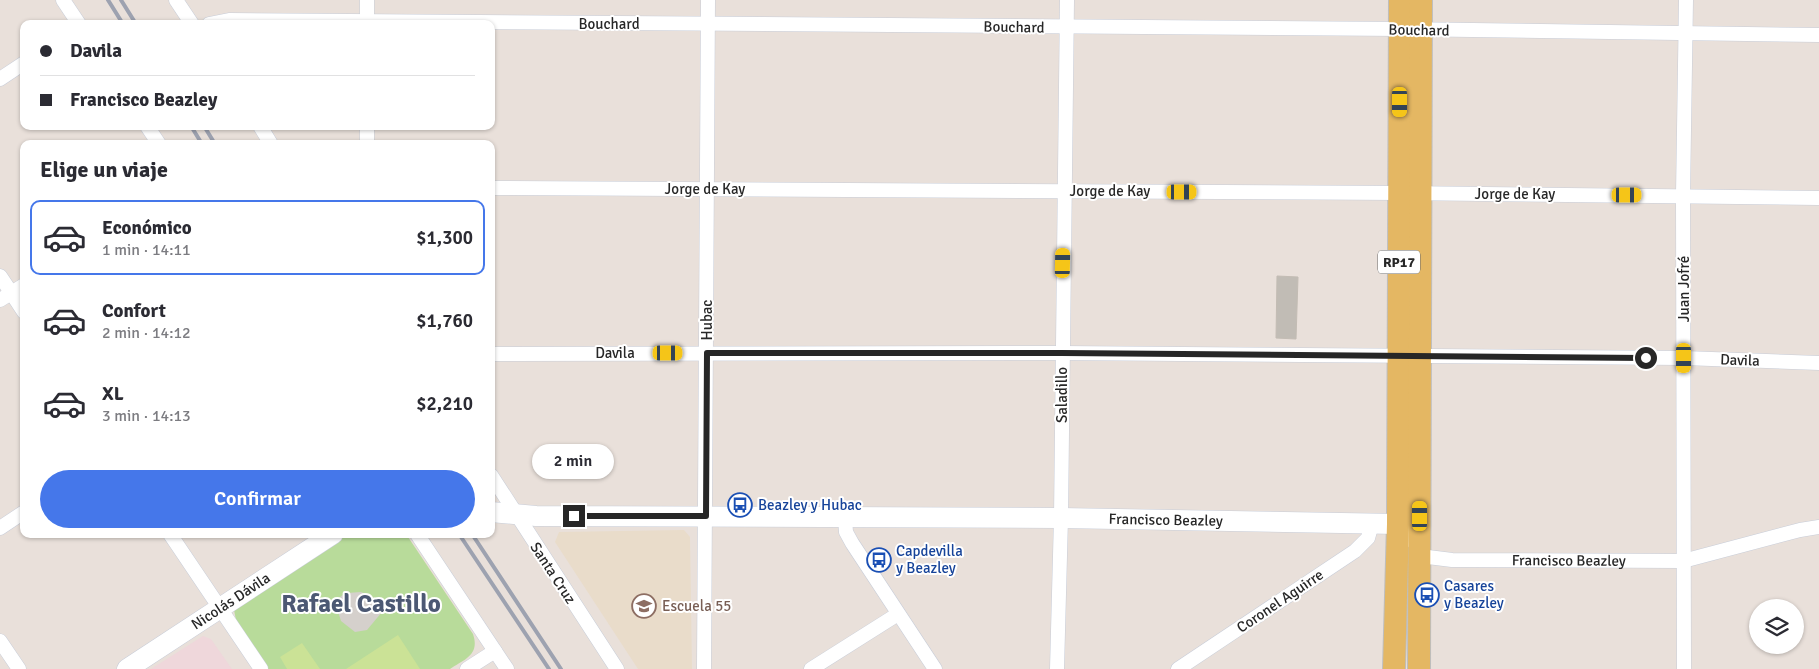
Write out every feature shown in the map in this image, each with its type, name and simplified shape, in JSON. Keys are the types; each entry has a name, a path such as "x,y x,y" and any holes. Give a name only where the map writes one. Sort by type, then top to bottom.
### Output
{"main road":[{"name":"RP17","path":"1394,669 1398,524 1398,357 1409,194 1410,30 1400,0"},
{"name":"RP17","path":"1410,30 1421,0"},
{"name":"RP17","path":"1409,194 1421,358 1419,669"}],"street":[{"path":"63,0 76,20"},
{"path":"176,0 189,20"},
{"path":"367,0 367,20"},
{"name":"Hubac","path":"704,669 708,0"},
{"name":"Saladillo","path":"1057,669 1061,518 1066,0"},
{"name":"Juan Jofré","path":"1684,669 1682,561 1686,0"},
{"name":"Bouchard","path":"495,23 1410,30 1819,36"},
{"path":"0,79 20,66"},
{"name":"Jorge de Kay","path":"495,188 1684,195 1819,198"},
{"path":"0,276 6,296 20,308"},
{"path":"6,296 20,287"},
{"name":"Davila","path":"495,354 1062,353 1421,358 1684,358 1819,363"},
{"name":"Santa Cruz","path":"495,481 617,669"},
{"name":"Francisco Beazley","path":"495,512 536,516 1061,518 1398,524"},
{"path":"0,528 20,515"},
{"path":"845,518 846,532 852,543 935,669"},
{"name":"Coronel Aguirre","path":"1178,669 1355,552 1368,538 1372,524"},
{"path":"1398,524 1420,556"},
{"name":"Francisco Beazley","path":"1420,556 1452,560 1682,561 1800,530 1819,527"},
{"path":"173,538 261,669"},
{"name":"Nicolás Dávila","path":"127,669 327,538"},
{"path":"421,538 507,669"},
{"path":"811,669 898,614"},
{"path":"0,641 19,669"},
{"path":"466,669 495,651"}],"shaded area":[{"name":"Escuela 55","path":"684,530 690,537 692,669 638,669 555,542 559,532"},
{"path":"361,592 379,600 382,612 367,630 355,632 341,621 336,605 341,596 347,593"},
{"path":"203,636 211,639 232,669 151,669"}],"green space":[{"path":"341,538 409,538 473,634 474,647 470,656 450,669 268,669 236,620 234,610 239,603"},
{"path":"398,635 420,669 346,669"},
{"path":"302,643 320,669 287,669 280,657"}],"building":[{"path":"1277,276 1298,277 1296,339 1276,338"}],"railway":[{"path":"108,0 120,20"},
{"path":"121,0 134,20"},
{"path":"193,130 200,140"},
{"path":"206,130 213,140"},
{"path":"462,538 549,669"},
{"path":"475,538 561,669"}],"place":[{"name":"Beazley y Hubac","path":"740,505"},
{"name":"Capdevilla y Beazley","path":"879,560"},
{"name":"Casares y Beazley","path":"1427,595"},
{"name":"Escuela 55","path":"644,606"}],"district":[{"name":"Rafael Castillo","path":"361,603"}],"route":[{"path":"574,516 706,516 707,353 1062,353 1421,358 1646,358"}]}
